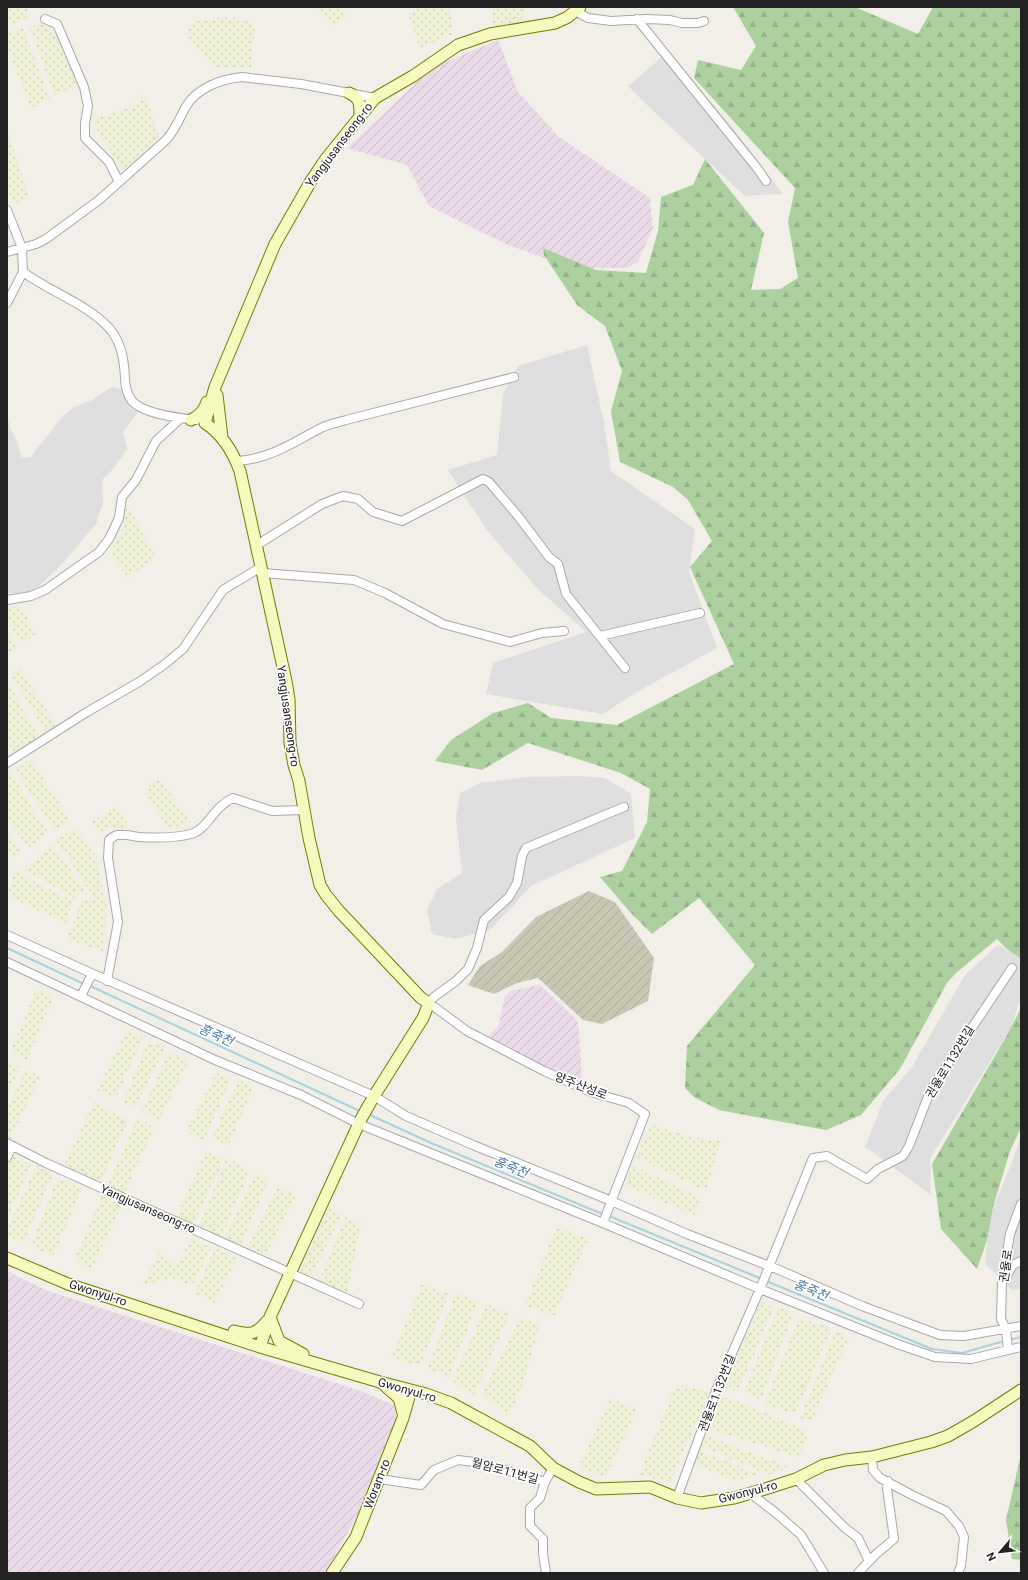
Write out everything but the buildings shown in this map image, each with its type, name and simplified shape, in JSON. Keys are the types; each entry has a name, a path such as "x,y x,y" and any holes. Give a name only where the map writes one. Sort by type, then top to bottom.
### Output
{"street":[{"path":"578,9 588,18 611,21 637,19 670,20 682,23 698,23 704,21"},
{"name":"Yangjusanseong-ro","path":"205,423 215,387 282,230 325,160 375,98 413,76 450,50 471,40 490,34 555,23 568,17 578,9"},
{"path":"45,19 57,24 84,87 88,106 85,123 85,138 109,162 119,182"},
{"path":"637,19 766,181"},
{"path":"7,252 36,244 55,233 99,200 171,134 176,128 185,108 194,97 207,88 224,80 242,77 301,84 375,98"},
{"path":"349,93 357,96 361,105 360,115"},
{"path":"7,210 22,248 23,272 7,303"},
{"name":"Yangjusanseong-ro","path":"23,272 74,301 94,315 110,330 116,338 122,352 126,387 132,402 149,410 205,423 222,438 237,461 286,682 289,699 290,743 320,885 326,895 357,931 429,1004 467,1031 544,1071 591,1092 629,1103 645,1114 611,1201"},
{"path":"237,461 250,460 285,449 324,427 346,420 514,377"},
{"path":"7,600 31,596 45,590 99,552 109,539 119,518 122,497 136,480 156,441 186,419 198,416 204,410 215,387"},
{"path":"215,387 222,438"},
{"path":"256,545 322,504 343,496 358,499 373,512 402,521 483,479 489,482 518,516 549,557 558,564 566,594 625,668"},
{"path":"7,763 87,712 139,682 165,664 183,649 223,590 261,570 354,580 384,593 443,624 510,642 542,633 564,631"},
{"path":"600,636 700,613"},
{"path":"107,981 118,922 108,858 109,840 116,835 140,837 179,836 193,834 202,827 220,806 233,798 272,811 304,810"},
{"path":"260,1347 270,1317 360,1122 374,1096 423,1018 429,1004 434,997 456,981 468,969 477,948 484,920 509,897 517,883 522,856 526,848 624,807"},
{"path":"7,935 107,981 374,1096 413,1119 862,1306 940,1335 964,1336 1021,1326"},
{"path":"7,962 216,1060 301,1095 360,1122 760,1289 900,1345 935,1357 971,1359 1021,1347"},
{"name":"권율로1132번길","path":"677,1498 716,1388 760,1289 813,1158 827,1156 866,1179 878,1169 903,1156 909,1146 931,1089 1012,968"},
{"path":"81,996 92,974"},
{"path":"7,1157 10,1144"},
{"name":"Yangjusanseong-ro","path":"10,1144 46,1163 359,1304"},
{"path":"602,1223 611,1201"},
{"name":"권율로","path":"1008,1350 1006,1329 1001,1319 1002,1282 1010,1234 1021,1204"},
{"name":"Gwonyul-ro","path":"7,1258 68,1284 210,1329 260,1347 426,1394 451,1403 530,1446 554,1468 579,1482 596,1489 650,1486 677,1498 701,1503 734,1498 796,1479 824,1465 845,1460 872,1457 931,1442 948,1436 1021,1390"},
{"path":"1002,1282 1013,1265 1021,1261"},
{"path":"210,1329 223,1329 248,1334 261,1329 270,1317"},
{"path":"270,1317 279,1341 319,1364"},
{"path":"380,1382 399,1398 403,1418"},
{"name":"Woram-ro","path":"332,1573 356,1537 403,1418 411,1390"},
{"path":"403,1418 414,1401 420,1396 426,1394"},
{"path":"872,1457 873,1470 880,1478 912,1496 946,1511 959,1526 964,1537 961,1566 958,1573"},
{"name":"월암로11번길","path":"379,1479 421,1485 434,1470 458,1460 482,1463 545,1482"},
{"name":"월암로11번길","path":"546,1573 544,1565 543,1539 530,1526 530,1508 540,1498 545,1482 554,1468"},
{"path":"796,1479 844,1527 858,1538 869,1561"},
{"path":"858,1573 894,1539 888,1495 888,1482"},
{"path":"750,1493 801,1535 824,1573"}],"shaded area":[{"path":"7,7 25,7 28,10 26,19 7,25"},
{"path":"316,7 339,7 346,16 334,26"},
{"path":"424,7 449,7 454,34 420,48 408,13"},
{"path":"492,7 527,7 521,21 493,27"},
{"path":"230,17 255,24 251,67 220,69 212,64 190,39 187,32 187,27 200,20"},
{"path":"49,22 78,84 55,96 30,29 38,24"},
{"path":"23,28 50,99 31,108 7,49 7,34"},
{"path":"498,40 518,92 559,137 650,198 653,228 638,262 627,268 572,268 508,245 429,206 407,165 347,148 433,67"},
{"path":"669,51 735,131 783,194 745,196 628,86"},
{"path":"143,95 148,103 159,137 124,171 100,136 94,123 98,118 130,107"},
{"path":"7,130 29,196 13,204 7,187"},
{"path":"587,345 604,423 611,471 695,529 689,572 717,648 635,693 603,714 486,694 493,663 586,632 539,590 495,540 448,470 497,455 503,394 518,366"},
{"path":"111,387 122,389 130,408 138,412 123,432 127,449 112,470 102,480 103,502 96,524 63,563 35,590 7,593 7,421 19,447 21,458 31,457 60,419 74,407 92,400"},
{"path":"126,502 156,557 128,577 109,555 124,527"},
{"path":"22,607 35,635 20,643 7,619 7,608"},
{"path":"7,630 18,647 7,654"},
{"path":"20,667 58,729 47,736 11,674"},
{"path":"7,681 40,739 15,754 7,741"},
{"path":"31,759 70,820 55,831 15,771"},
{"path":"8,768 48,833 28,848 7,818"},
{"path":"581,776 605,778 631,794 635,838 531,886 490,930 456,939 432,934 427,910 437,889 462,873 456,818 460,793 480,783 527,777"},
{"path":"159,778 190,822 168,829 144,789"},
{"path":"116,805 130,829 106,828 99,834 92,822"},
{"path":"76,828 96,857 106,907 104,952 67,939 83,898 94,899 56,840"},
{"path":"7,832 21,853 12,858 7,850"},
{"path":"53,845 87,894 78,891 76,899 23,869"},
{"path":"15,871 73,901 66,923 7,896"},
{"path":"589,891 615,902 654,958 648,1001 602,1024 583,1020 538,978 517,983 494,994 468,985 480,966 502,952 536,917"},
{"path":"998,945 1021,958 1021,997 1011,1028 931,1157 930,1194 865,1147 883,1101 912,1067 965,975"},
{"path":"540,985 577,1020 579,1029 582,1083 486,1039 498,1027 505,996 510,991"},
{"path":"36,990 54,996 27,1060 11,1050"},
{"path":"126,1031 143,1038 116,1098 97,1091"},
{"path":"148,1040 165,1049 135,1108 123,1103"},
{"path":"169,1052 189,1061 158,1122 142,1111"},
{"path":"7,1061 20,1067 7,1095"},
{"path":"26,1070 40,1076 8,1145 7,1109"},
{"path":"216,1073 231,1079 204,1140 186,1132"},
{"path":"239,1079 254,1087 228,1146 212,1138"},
{"path":"94,1102 128,1120 99,1186 63,1168"},
{"path":"138,1117 154,1128 124,1194 107,1186"},
{"path":"651,1125 694,1138 721,1140 706,1191 636,1157"},
{"path":"1021,1136 1021,1289 1012,1290 985,1264 989,1219"},
{"path":"206,1151 224,1159 192,1228 175,1220"},
{"path":"13,1154 31,1165 7,1220 7,1168"},
{"path":"227,1158 250,1171 221,1238 199,1225"},
{"path":"37,1165 53,1173 23,1243 7,1235 7,1229"},
{"path":"633,1166 700,1197 695,1216 625,1185"},
{"path":"256,1172 269,1180 241,1244 224,1239"},
{"path":"57,1179 82,1188 53,1256 31,1246"},
{"path":"278,1186 296,1195 266,1255 248,1246"},
{"path":"102,1196 122,1206 90,1272 75,1259"},
{"path":"329,1206 342,1215 310,1279 298,1276"},
{"path":"346,1217 361,1223 347,1296 318,1282"},
{"path":"557,1226 588,1239 554,1316 525,1306"},
{"path":"192,1238 211,1248 192,1286 173,1278 143,1285 159,1253 177,1264"},
{"path":"215,1247 237,1259 214,1303 195,1293"},
{"path":"7,1271 48,1291 361,1391 394,1405 396,1421 365,1501 328,1568 323,1573 7,1573"},
{"path":"422,1284 449,1294 420,1365 391,1358"},
{"path":"456,1292 478,1302 449,1377 428,1368"},
{"path":"761,1301 774,1308 738,1391 725,1387"},
{"path":"487,1304 510,1313 474,1395 452,1381"},
{"path":"779,1306 793,1314 761,1400 744,1391"},
{"path":"520,1318 540,1324 521,1390 508,1416 482,1394"},
{"path":"799,1318 832,1328 795,1414 764,1404"},
{"path":"836,1330 849,1337 812,1421 800,1418"},
{"path":"676,1385 710,1392 670,1482 639,1475"},
{"path":"722,1397 739,1402 808,1431 806,1441 798,1457 709,1429"},
{"path":"610,1399 637,1409 605,1478 579,1467"},
{"path":"705,1435 789,1467 768,1475 701,1446"},
{"path":"698,1450 760,1475 734,1481 696,1465"}],"green space":[{"path":"733,7 855,7 918,34 933,7 1021,7 1021,959 1007,949 997,939 956,973 947,983 900,1069 861,1115 826,1130 719,1110 694,1097 685,1088 687,1046 755,965 699,898 652,934 629,911 600,877 622,871 647,822 650,789 621,773 528,743 482,770 435,761 451,740 493,713 528,703 551,718 617,725 734,664 690,567 712,541 688,500 673,487 620,462 611,411 622,371 605,326 577,305 544,255 543,248 596,270 646,273 658,231 661,197 693,185 705,159 764,233 751,290 780,289 798,278 788,222 795,188 694,78 698,60 741,70 756,46"},
{"path":"1021,1008 1021,1128 1010,1151 993,1207 987,1240 977,1269 941,1229 932,1164 1006,1037"},
{"path":"1021,1454 1021,1560 1012,1559 1006,1520"}],"waterway":[{"name":"홍죽천","path":"7,948 84,984"},
{"name":"홍죽천","path":"88,985 362,1112"},
{"name":"홍죽천","path":"368,1114 431,1143 605,1215"},
{"name":"홍죽천","path":"609,1216 762,1279"},
{"name":"홍죽천","path":"766,1281 932,1349 962,1353 1004,1341"},
{"name":"홍죽천","path":"1009,1340 1021,1337"}]}
